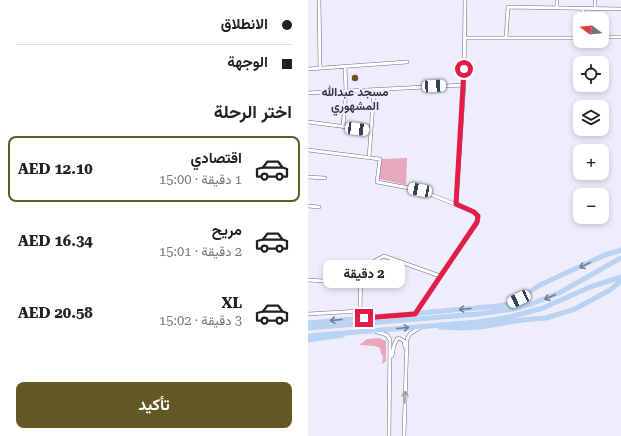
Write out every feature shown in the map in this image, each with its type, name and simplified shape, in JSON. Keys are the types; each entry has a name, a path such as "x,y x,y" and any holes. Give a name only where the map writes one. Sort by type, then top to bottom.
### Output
{"main road":[{"path":"308,323 510,304 540,285 605,255 621,250"},
{"path":"308,328 478,314 513,309 559,293 621,258"},
{"path":"308,336 478,322 525,314 544,308 590,288 621,277"},
{"path":"422,326 474,327 546,318 575,309 610,290 621,281"},
{"path":"308,340 372,331"}],"street":[{"path":"319,0 320,68"},
{"path":"456,204 464,85 464,0"},
{"path":"557,0 557,8"},
{"path":"595,0 595,9"},
{"path":"506,38 508,7 621,9"},
{"path":"609,37 621,37"},
{"path":"464,38 573,38"},
{"path":"308,69 407,62"},
{"path":"343,127 346,91 345,67"},
{"path":"308,93 464,85"},
{"path":"369,158 374,90"},
{"path":"308,122 371,130"},
{"path":"308,150 380,159 377,182 420,190 474,212 478,216 477,222 415,314"},
{"path":"308,177 325,178"},
{"path":"308,206 318,207"},
{"path":"308,314 360,311 362,268 373,260 384,256 440,276"},
{"path":"308,280 324,281"},
{"path":"405,435 407,339 414,330 422,326"},
{"path":"372,331 387,335 390,340 389,436"},
{"path":"390,364 394,345 397,339 399,338 404,341 407,353"}],"shaded area":[{"path":"407,158 406,185 379,179 382,159"},
{"path":"379,338 386,341 386,361 382,364 383,356 380,348 375,346 359,345 367,339"}],"place":[{"name":"مسجد عبدالله المشهوري","path":"355,78"}],"route":[{"path":"364,318 415,314 477,222 478,216 474,212 456,204 464,69"}]}
